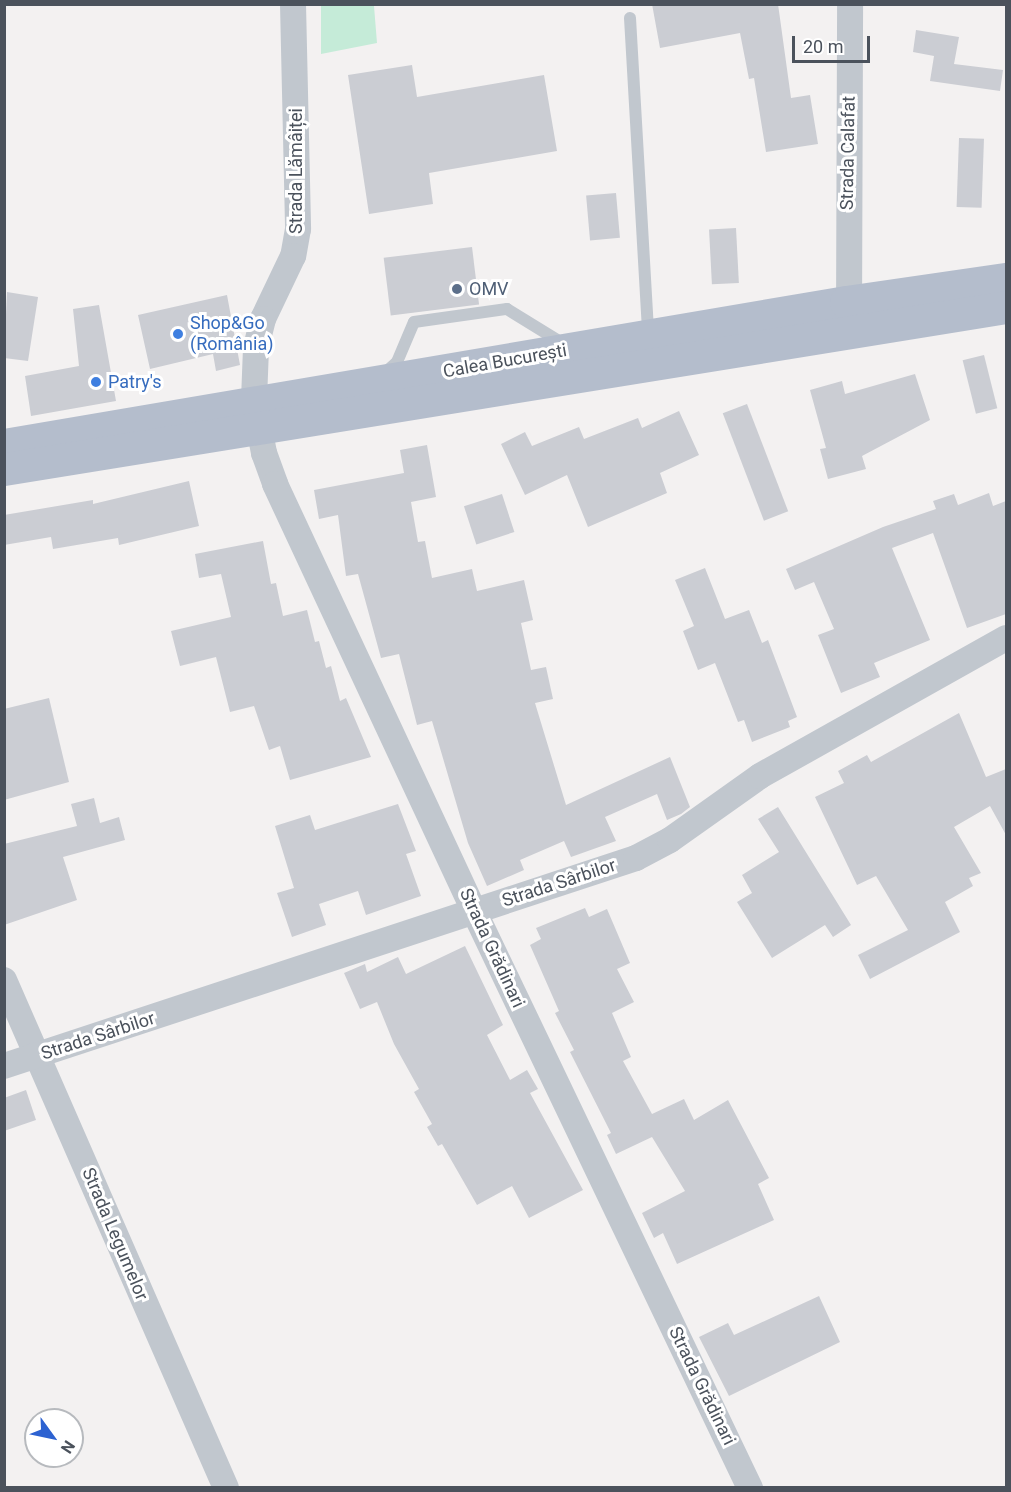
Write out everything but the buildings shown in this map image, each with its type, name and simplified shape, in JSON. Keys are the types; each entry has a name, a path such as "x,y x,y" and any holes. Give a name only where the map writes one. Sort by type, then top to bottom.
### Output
{"main road":[{"name":"Calea București","path":"4,445 256,413 848,316 1006,279"},
{"name":"Calea București","path":"4,469 375,384 648,335 848,316 1006,307"}],"street":[{"name":"Strada Lămâiței","path":"256,413 252,376 263,319 294,256 298,229 293,4"},
{"name":"Strada Calafat","path":"848,316 850,4"},
{"name":"Strada Grădinari","path":"256,413 275,484 474,911 750,1488"},
{"name":"Strada Sârbilor","path":"4,1066 636,858 670,840 760,776 1006,638"},
{"name":"Strada Legumelor","path":"4,980 40,1055 138,1290 226,1488"}],"lane":[{"path":"630,18 648,335"},
{"path":"375,384 397,362 414,322 507,309 558,342 591,345"}],"green space":[{"path":"321,5 382,5 374,6 377,43 321,54"}],"place":[{"name":"OMV","path":"457,289"},
{"name":"Shop&Go (România)","path":"178,334"},
{"name":"Patry's","path":"96,382"}]}
